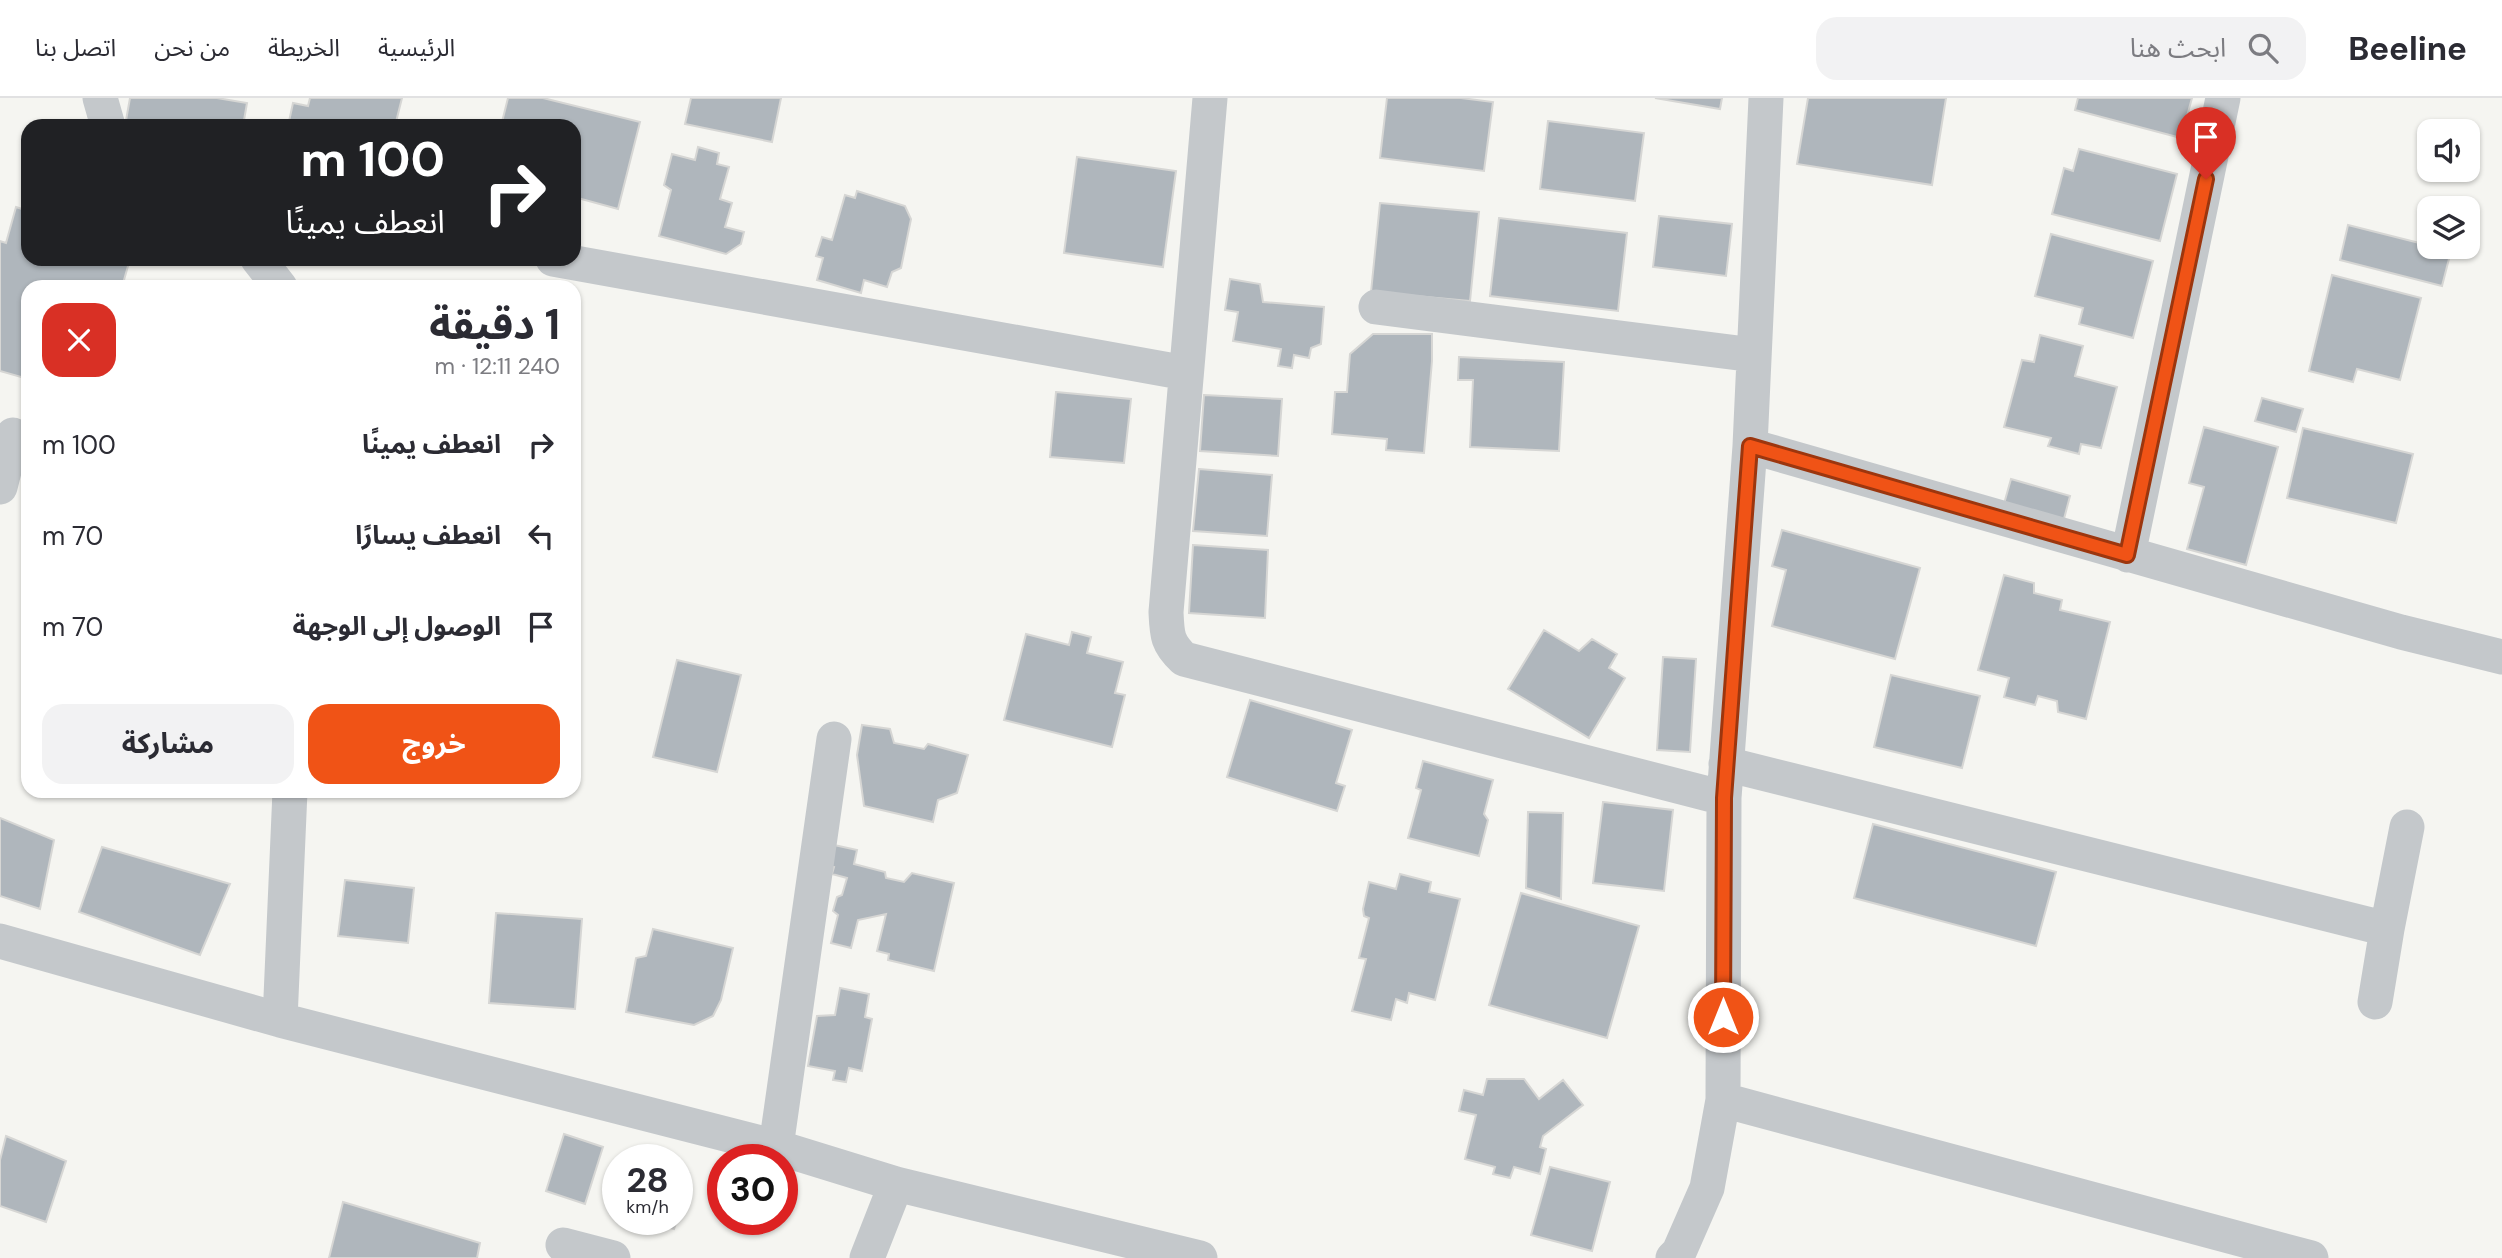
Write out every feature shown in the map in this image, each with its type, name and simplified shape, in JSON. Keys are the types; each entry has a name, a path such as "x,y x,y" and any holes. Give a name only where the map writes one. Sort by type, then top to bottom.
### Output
{"street":[{"path":"100,98 106,119"},
{"path":"1210,98 1166,612 1167,636 1173,648 1184,659 2387,929"},
{"path":"1673,1258 1679,1252 1707,1188 1723,1100 1725,781 1750,446 1766,98"},
{"path":"2127,555 2222,98"},
{"path":"581,264 1186,373"},
{"path":"264,266 274,280"},
{"path":"1376,307 1754,355"},
{"path":"0,486 13,435"},
{"path":"1750,446 2401,632 2502,657"},
{"path":"776,1144 834,739"},
{"path":"280,1020 290,798"},
{"path":"2375,1002 2407,827"},
{"path":"0,941 280,1020 764,1144"},
{"path":"1723,1100 2311,1258"},
{"path":"798,1154 896,1184 1200,1258"},
{"path":"867,1258 896,1184"},
{"path":"563,1245 613,1258"}],"building":[{"path":"130,98 217,98 247,103 244,119 126,119"},
{"path":"310,98 402,98 397,119 290,119 293,103 308,106"},
{"path":"508,98 543,98 640,122 618,209 581,199 581,119 503,119"},
{"path":"691,98 781,98 772,142 685,124"},
{"path":"1387,98 1461,98 1493,102 1484,171 1380,158"},
{"path":"1655,98 1722,98 1720,109"},
{"path":"1808,98 1946,98 1932,185 1797,164"},
{"path":"2078,98 2192,98 2181,138 2075,110"},
{"path":"1548,121 1644,133 1635,201 1540,189"},
{"path":"698,147 719,153 717,164 729,167 720,199 732,203 725,227 744,232 741,244 726,254 659,236 671,190 664,185 672,154 695,160"},
{"path":"2079,149 2177,174 2160,241 2052,214 2064,168 2073,171"},
{"path":"1077,157 1176,171 1163,267 1064,253"},
{"path":"857,191 905,206 911,219 901,268 892,272 887,287 864,280 861,293 817,280 823,258 816,256 822,237 832,240 845,195 855,198"},
{"path":"1380,203 1479,212 1470,301 1371,292"},
{"path":"16,207 21,209 21,266 128,266 124,280 21,280 21,377 0,371 0,241 6,243"},
{"path":"1659,216 1732,224 1726,276 1653,267"},
{"path":"1499,218 1627,233 1618,311 1490,296"},
{"path":"2348,225 2417,242 2417,259 2449,259 2442,286 2340,260"},
{"path":"2051,234 2153,261 2133,338 2079,324 2083,308 2035,296"},
{"path":"2332,275 2421,298 2400,380 2357,369 2353,382 2309,371"},
{"path":"1230,279 1260,284 1263,302 1324,307 1321,344 1311,348 1309,358 1294,355 1292,368 1278,366 1281,349 1233,341 1238,312 1225,310"},
{"path":"1373,334 1432,334 1424,453 1386,450 1387,439 1332,434 1335,392 1347,392 1350,354"},
{"path":"2040,335 2083,346 2075,376 2117,387 2101,448 2081,444 2079,454 2048,446 2051,438 2004,427 2022,360 2034,362"},
{"path":"1459,357 1564,362 1559,451 1470,447 1473,380 1458,380"},
{"path":"1056,392 1131,399 1124,463 1050,457"},
{"path":"1204,395 1282,399 1278,456 1200,451"},
{"path":"2262,398 2303,409 2296,432 2255,421"},
{"path":"2204,427 2278,447 2246,565 2187,549 2204,487 2189,483"},
{"path":"2303,428 2413,454 2396,523 2287,498"},
{"path":"1199,469 1272,475 1267,536 1193,531"},
{"path":"2011,479 2070,496 2060,534 2000,518"},
{"path":"1782,530 1920,568 1895,659 1772,626 1786,570 1772,566"},
{"path":"1193,545 1268,550 1265,618 1189,613"},
{"path":"2004,575 2034,583 2034,593 2062,600 2060,610 2110,622 2086,719 2058,712 2057,701 2038,696 2035,705 2004,697 2009,678 1978,670"},
{"path":"1544,630 1579,651 1592,639 1617,654 1609,668 1625,678 1589,738 1508,689"},
{"path":"1072,632 1091,637 1087,653 1123,662 1115,693 1125,695 1112,747 1004,720 1026,634 1069,645"},
{"path":"1663,657 1696,659 1690,752 1657,750"},
{"path":"677,660 741,675 717,772 653,757"},
{"path":"1891,675 1980,696 1962,768 1874,747"},
{"path":"1250,700 1352,730 1336,783 1345,786 1337,811 1227,777"},
{"path":"862,725 890,729 894,743 924,749 928,744 968,755 957,793 938,800 933,822 864,806 857,755"},
{"path":"1423,761 1493,780 1484,814 1488,820 1479,856 1408,838 1421,790 1416,788"},
{"path":"1603,802 1673,810 1664,891 1593,883"},
{"path":"1528,812 1563,813 1561,899 1526,888"},
{"path":"0,818 54,840 40,909 0,896"},
{"path":"1873,824 2056,872 2036,946 1854,898"},
{"path":"825,843 857,850 854,864 885,872 886,878 904,882 912,873 954,883 934,971 888,960 889,954 877,951 886,914 858,920 851,948 831,943 838,915 833,911 847,878 832,874 834,867 819,864"},
{"path":"102,847 230,884 200,955 79,912"},
{"path":"1400,874 1431,882 1429,892 1460,899 1435,1000 1409,993 1407,1003 1396,999 1391,1020 1352,1011 1366,959 1359,958 1369,918 1364,916 1363,909 1369,882 1396,889"},
{"path":"345,880 414,888 408,943 338,936"},
{"path":"1521,893 1639,926 1607,1038 1489,1005"},
{"path":"496,913 582,919 575,1009 489,1003"},
{"path":"653,929 733,948 721,1000 713,1016 694,1025 626,1012 636,958 646,956"},
{"path":"840,988 869,994 865,1017 872,1019 862,1071 849,1068 846,1082 833,1080 835,1071 808,1066 817,1016 835,1015"},
{"path":"1487,1079 1524,1079 1539,1099 1563,1080 1583,1105 1543,1136 1540,1147 1546,1149 1540,1174 1514,1167 1510,1178 1493,1174 1495,1167 1465,1159 1476,1115 1459,1111 1464,1090 1483,1095"},
{"path":"564,1134 602,1147 585,1204 546,1191"},
{"path":"6,1136 66,1161 46,1222 0,1206 0,1160"},
{"path":"1550,1167 1610,1182 1592,1251 1531,1235"},
{"path":"343,1202 480,1243 477,1258 329,1258"}],"route":[{"path":"1723,1017 1724,798 1750,446 2127,555 2206,179"}]}
